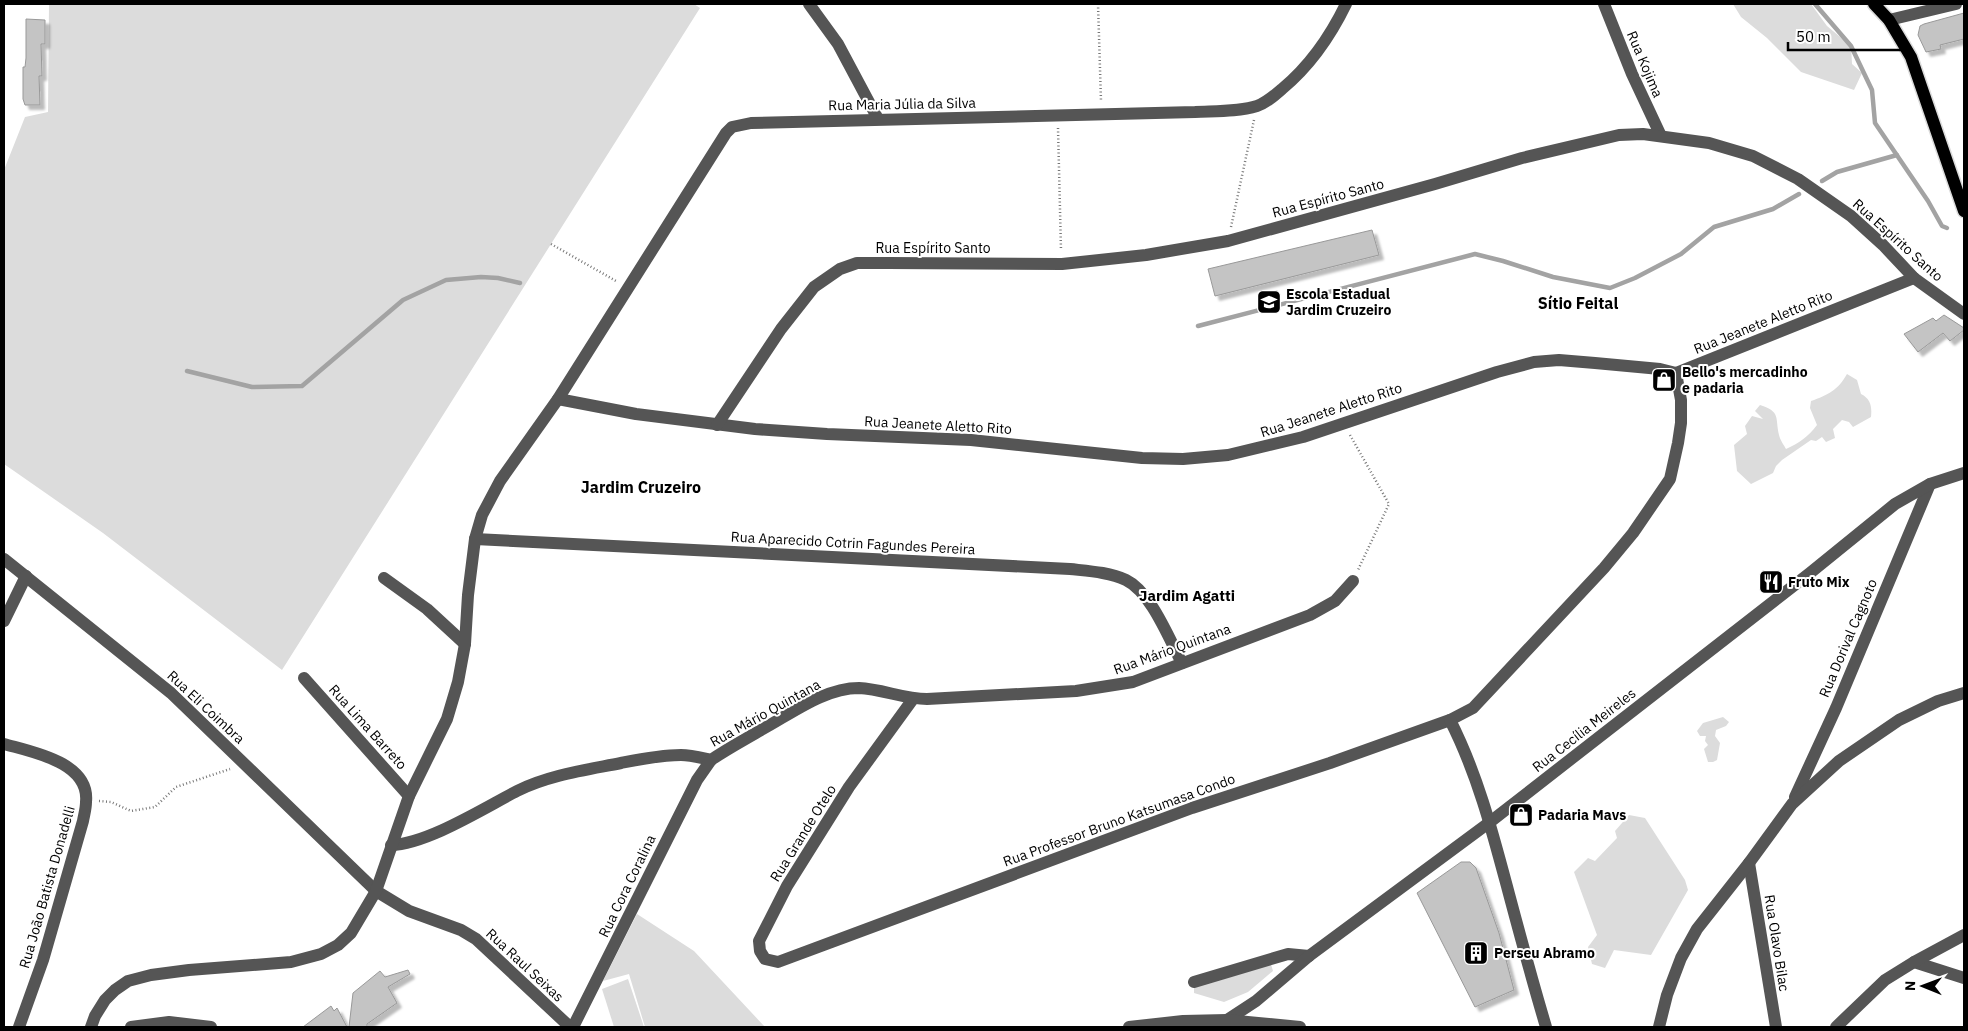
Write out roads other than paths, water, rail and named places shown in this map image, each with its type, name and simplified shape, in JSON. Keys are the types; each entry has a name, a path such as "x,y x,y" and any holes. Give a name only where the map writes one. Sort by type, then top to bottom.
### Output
{"main road":[{"path":"1874,4 1889,20 1911,57 1964,211"}],"street":[{"path":"810,4 838,44 878,119"},
{"name":"Rua Maria Júlia da Silva","path":"91,1027 95,1016 106,1000 115,990 128,981 151,975 189,970 292,962 322,954 338,945 351,933 376,891 409,796 447,719 458,682 465,644 468,595 475,539 482,515 500,481 558,399 726,132 732,127 751,122 1213,112 1257,106 1271,99 1311,62 1334,29 1346,4"},
{"name":"Rua Kojima","path":"1604,4 1632,74 1661,136"},
{"path":"1889,20 1956,4"},
{"name":"Rua Espírito Santo","path":"717,425 781,329 814,287 840,269 857,263 1062,264 1146,255 1228,240 1576,144 1619,135 1643,134 1708,143 1753,156 1798,180 1851,216 1883,245 1914,278 1964,314"},
{"name":"Rua Jeanete Aletto Rito","path":"558,399 636,414 717,425 827,434 970,440 1142,458 1183,460 1228,455 1269,446 1344,424 1488,375 1534,362 1559,360 1655,368 1676,373 1914,278"},
{"name":"Rua Professor Bruno Katsumasa Condo","path":"801,953 1192,808 1330,763 1450,720 1473,708 1597,575 1633,533 1670,479 1678,443 1680,423 1681,400 1676,373"},
{"name":"Rua Cecília Meireles","path":"1227,1020 1256,1001 1309,956 1490,822 1810,573 1895,504 1930,484 1964,473"},
{"name":"Rua Dorival Cagnoto","path":"1792,804 1836,708 1930,484"},
{"name":"Rua Aparecido Cotrin Fagundes Pereira","path":"475,539 1061,568 1105,574 1127,581 1139,589 1150,603 1182,663"},
{"name":"Rua Eli Coimbra","path":"4,559 171,694 376,891"},
{"path":"4,621 26,576"},
{"path":"384,578 420,604 465,644"},
{"name":"Rua Mário Quintana","path":"391,845 403,845 413,841 520,790 569,773 661,755 684,754 711,760 732,745 834,692 859,688 912,699 1036,693 1133,682 1310,615 1335,601 1353,581"},
{"name":"Rua Lima Barreto","path":"304,678 409,796"},
{"path":"1659,1027 1667,995 1681,958 1697,929 1792,804 1839,761 1899,720 1938,701 1964,693"},
{"name":"Rua Grande Otelo","path":"801,953 778,962 765,959 760,951 759,941 787,886 838,804 912,699"},
{"path":"1450,720 1464,748 1490,822 1546,1027"},
{"name":"Rua João Batista Donadelli","path":"4,744 49,757 72,768 82,784 87,800 83,822 43,960 20,1027"},
{"name":"Rua Cora Coralina","path":"572,1027 697,780 711,760"},
{"name":"Rua Olavo Bilac","path":"1749,863 1776,1027"},
{"name":"Rua Raul Seixas","path":"376,891 409,911 461,930 476,939 572,1027"},
{"path":"1836,1027 1885,980 1964,935"},
{"path":"1194,982 1288,954 1309,956"},
{"path":"1914,962 1964,978"},
{"path":"1129,1027 1183,1021 1227,1020 1300,1027"},
{"path":"131,1027 169,1022 207,1025 211,1027"}],"waterway":[{"path":"1815,4 1851,46 1872,90 1875,123 1928,201 1942,226 1947,228"},
{"path":"1822,181 1837,172 1897,155"},
{"path":"1198,326 1475,254 1553,277 1610,288 1635,278 1681,254 1714,227 1773,209 1799,194"},
{"path":"187,371 252,387 302,386 403,300 446,280 481,277 498,278 520,283"}],"place":[{"name":"Escola Estadual Jardim Cruzeiro","path":"1269,302"},
{"name":"Bello's mercadinho e padaria","path":"1664,380"},
{"name":"Fruto Mix","path":"1771,582"},
{"name":"Padaria Mavs","path":"1521,815"},
{"name":"Perseu Abramo","path":"1476,953"}],"district":[{"name":"Sítio Feital","path":"1578,303"},
{"name":"Jardim Cruzeiro","path":"641,487"},
{"name":"Jardim Agatti","path":"1187,595"}]}
